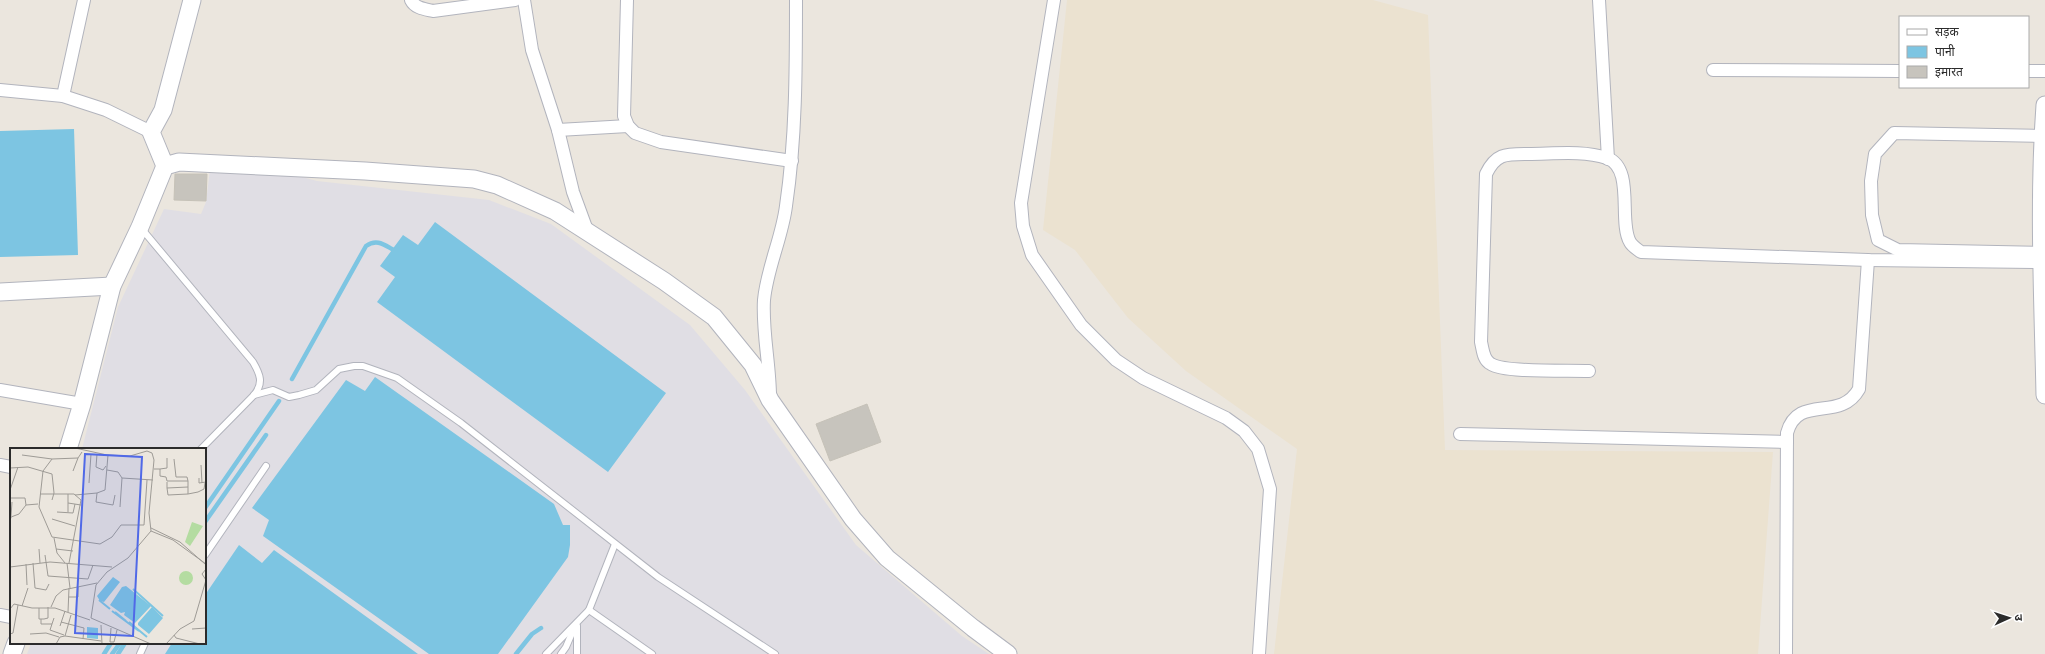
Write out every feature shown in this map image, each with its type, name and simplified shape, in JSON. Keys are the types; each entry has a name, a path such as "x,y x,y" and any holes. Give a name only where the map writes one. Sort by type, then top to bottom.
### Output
{"street":[{"path":"63,96 84,0"},
{"path":"151,132 164,110 192,0"},
{"path":"411,0 413,4 423,9 432,11 515,0"},
{"path":"524,0 532,50 558,130 574,192 588,234"},
{"path":"628,0 623,101 624,116 628,126 635,133 661,142 792,161"},
{"path":"770,400 770,370 764,300 768,276 781,235 792,161 796,84 796,0"},
{"path":"1054,0 1021,203 1023,226 1032,254 1081,325 1116,360 1143,378 1226,418 1244,431 1258,449 1270,489 1259,654"},
{"path":"1599,0 1608,159"},
{"path":"1713,70 1899,71"},
{"path":"2029,71 2045,71"},
{"path":"0,90 63,96 106,110 151,132 165,166 140,227 112,286 82,404 68,448"},
{"path":"2045,105 2043,136 2042,258 2045,395"},
{"path":"558,130 628,126"},
{"path":"2042,258 1898,250 1878,240 1872,215 1871,181 1875,154 1894,132 2043,136"},
{"path":"1589,371 1505,368 1491,364 1483,355 1482,342 1486,174 1492,162 1503,155 1573,154 1590,155 1608,159 1617,167 1624,184 1625,232 1630,244 1641,252 1868,260 2042,258"},
{"path":"165,166 179,162 365,171 474,179 498,185 555,211 588,234 664,281 714,317 753,365 770,400 853,519 887,558 973,628 1008,654"},
{"path":"1786,654 1787,442 1790,423 1796,415 1807,410 1827,409 1842,406 1854,398 1859,389 1868,260"},
{"path":"0,292 112,286"},
{"path":"0,390 82,404"},
{"path":"1460,434 1787,442"},
{"path":"0,465 10,467"},
{"path":"0,615 10,617"},
{"path":"12,654 16,644"}],"lane":[{"path":"140,227 252,362 261,381 260,389 254,396 210,438 202,448"},
{"path":"254,396 273,390 289,397 316,390 339,369 354,366 363,366 397,378 461,423 658,577 775,654"},
{"path":"206,554 266,466"},
{"path":"546,654 589,610 615,544"},
{"path":"589,610 652,654"},
{"path":"560,654 566,647 577,622"},
{"path":"577,622 577,654"},
{"path":"140,654 145,644"}],"shaded area":[{"path":"1067,0 1373,0 1428,15 1445,450 1773,452 1758,654 1274,654 1297,449 1186,371 1128,318 1075,250 1043,230"},
{"path":"210,170 295,175 317,181 489,200 551,224 690,325 745,390 856,545 962,636 989,654 27,654 31,644 206,644 206,448 82,448 118,307 164,209 201,214 206,202"}],"water":[{"path":"74,129 78,255 0,257 0,131"},
{"path":"435,222 666,393 608,472 377,302 395,277 380,266 403,235 418,245"},
{"path":"375,377 554,504 563,525 570,525 570,545 568,557 498,654 429,654 263,536 269,520 252,508 346,380 365,391"},
{"path":"239,545 262,563 274,550 418,654 165,654 171,644 206,644 206,594"}],"building":[{"path":"175,174 207,174 206,201 174,200"},
{"path":"867,404 881,442 830,461 816,424"}],"waterway":[{"path":"292,379 366,246 376,243 392,249"},
{"path":"206,507 279,401"},
{"path":"206,521 266,435"},
{"path":"516,654 532,634 541,628"},
{"path":"104,654 110,644"},
{"path":"112,654 119,644"},
{"path":"118,654 124,644"}]}
